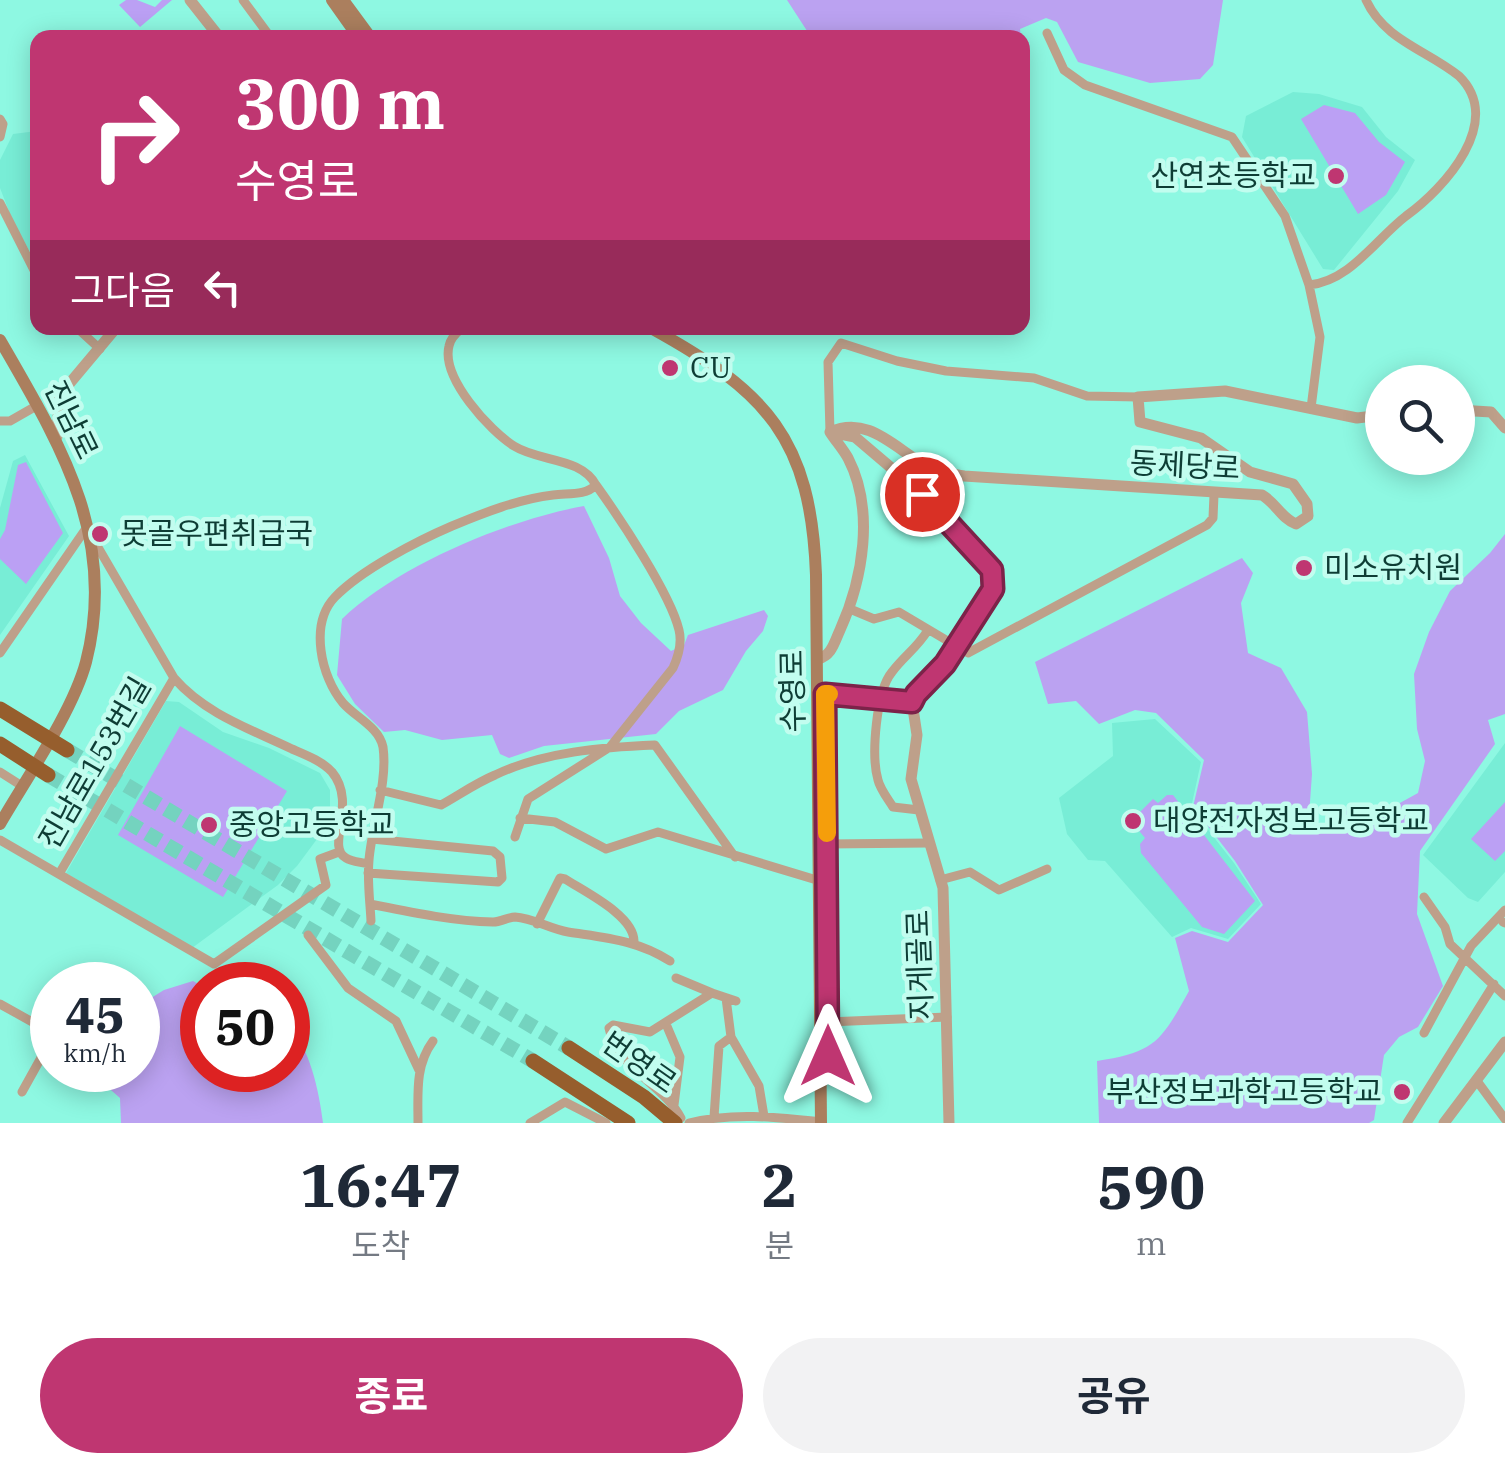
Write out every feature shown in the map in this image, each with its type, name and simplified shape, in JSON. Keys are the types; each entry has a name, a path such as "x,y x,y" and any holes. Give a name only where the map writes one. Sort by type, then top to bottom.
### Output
{"highway":[{"path":"0,709 68,750"},
{"path":"0,744 48,775"},
{"name":"번영로","path":"570,1048 682,1122"},
{"name":"번영로","path":"533,1061 628,1123"}],"main road":[{"path":"332,0 360,30"},
{"path":"343,0 361,30"},
{"name":"수영로","path":"663,335 739,383 768,412 790,448 807,493 825,694 828,1022 824,1123"},
{"name":"수영로","path":"679,335 749,381 778,413 812,480 818,512 824,1123"},
{"name":"진남로","path":"0,342 56,437 89,532 95,572 85,665 58,724 22,786"},
{"path":"0,824 22,786"}],"street":[{"path":"190,0 214,30"},
{"path":"243,0 265,30"},
{"path":"1308,285 1322,284 1341,274 1428,198 1470,152 1480,124 1480,110 1468,84 1384,27 1366,0"},
{"path":"1047,33 1064,70 1085,84 1232,137 1285,216 1308,285 1320,336 1312,408"},
{"path":"0,137 2,122"},
{"path":"0,203 30,262"},
{"path":"85,335 100,348"},
{"path":"56,437 58,396 110,335"},
{"path":"457,335 448,346 448,358 459,386 476,410 516,448 574,466 592,477 639,551 680,632 673,668 610,747 528,799 515,837"},
{"path":"821,658 850,609 860,567 863,528 848,458 830,432 828,362 841,343 946,371 1034,378 1087,396 1224,391 1365,417"},
{"path":"0,421 10,422 35,399 58,396"},
{"name":"동제당로","path":"830,432 843,426 868,427 935,470 964,476 1262,496 1274,502 1284,519 1296,524 1308,516 1306,504 1292,484 1250,472 1201,438 1140,422 1138,397"},
{"path":"1475,411 1491,412 1505,428"},
{"path":"830,432 855,437 922,494 992,570 993,589 945,664 912,702 880,698"},
{"path":"371,921 368,868 380,790 382,744 375,730 342,702 323,667 322,627 333,598 363,576 451,526 549,495 587,493 596,485"},
{"path":"850,609 874,619 899,612 968,653 1207,526 1213,518 1214,494"},
{"path":"0,653 89,532 174,678 204,707 313,758 331,771 343,790 344,810 336,843 346,858 368,868 498,882 502,878 500,857 493,850 372,840"},
{"path":"919,810 893,807 878,782 880,698 892,672 914,652 928,630"},
{"name":"진남로153번길","path":"59,874 174,678"},
{"name":"수영로","path":"825,694 880,698"},
{"name":"지게골로","path":"912,702 916,736 911,778 940,880 949,1123"},
{"path":"380,790 440,804 498,773 610,747 655,745 734,856"},
{"path":"0,772 22,786"},
{"path":"520,818 555,822 606,849 658,832 820,881"},
{"name":"진남로153번길","path":"0,840 214,964 326,885 320,859 339,852"},
{"path":"827,844 928,843"},
{"path":"940,880 970,872 999,890 1047,869"},
{"path":"536,924 560,878 610,908 632,929 634,942"},
{"path":"1424,898 1444,927 1450,944 1505,996"},
{"path":"370,904 460,919 500,922 512,917 619,943 634,942 670,962"},
{"path":"1424,1034 1471,946 1502,922 1505,910"},
{"path":"308,936 348,988 396,1021 419,1070"},
{"path":"676,978 731,1000 731,1037 758,1086 764,1116"},
{"path":"1408,1123 1494,984"},
{"path":"712,993 650,1032 612,1025 617,1048 674,1104 682,1122 764,1116 824,1123"},
{"path":"0,1004 30,1022"},
{"path":"828,1022 947,1017"},
{"path":"666,1024 680,1058 674,1104"},
{"path":"714,1117 720,1046 731,1037"},
{"path":"418,1123 419,1070 433,1041"},
{"path":"1444,1123 1505,1042"},
{"path":"22,1092 30,1077"},
{"path":"1477,1081 1504,1114 1492,1123"},
{"path":"530,1123 545,1119 565,1102 606,1123"}],"shaded area":[{"path":"126,0 155,7 162,0 172,0 140,27 119,5"},
{"path":"787,0 1223,0 1213,65 1200,79 1150,83 1078,62 1057,22 1046,18 1020,30 806,30"},
{"name":"산연초등학교","path":"1293,92 1319,94 1362,107 1386,137 1415,160 1398,191 1334,270 1323,269 1242,137 1246,116"},
{"path":"1324,105 1355,113 1379,142 1405,162 1386,195 1358,214 1301,119"},
{"path":"30,132 30,252 0,188 0,160 13,134"},
{"path":"25,455 69,536 0,635 0,508 13,461"},
{"path":"26,462 63,533 26,584 0,559 0,539 18,465"},
{"path":"584,506 609,558 620,596 671,651 684,645 688,635 764,610 768,616 763,631 723,690 679,711 656,734 544,746 509,758 500,754 492,735 442,740 405,730 384,732 355,704 337,675 342,619 423,563 522,522"},
{"path":"1505,534 1505,714 1488,720 1495,744 1420,851 1417,914 1443,986 1418,1027 1399,1037 1384,1055 1374,1120 1099,1123 1097,1061 1132,1053 1155,1041 1189,991 1175,938 1192,931 1228,942 1263,905 1193,807 1204,760 1156,713 1135,710 1099,724 1076,701 1048,704 1035,662 1242,558 1253,573 1241,603 1248,653 1281,668 1307,712 1312,774 1309,816 1324,833 1351,806 1389,809 1418,793 1425,761 1417,729 1414,674 1450,591"},
{"name":"중앙고등학교","path":"166,701 179,702 223,732 269,748 320,773 330,790 330,815 297,866 278,885 192,948 66,873"},
{"name":"대양전자정보고등학교","path":"1155,719 1201,762 1191,808 1261,904 1228,939 1191,928 1172,937 1105,861 1088,860 1067,834 1059,798 1113,756 1112,723"},
{"path":"180,726 287,791 223,897 118,835"},
{"path":"1505,743 1505,872 1478,902 1468,898 1423,855"},
{"path":"1173,795 1255,901 1224,934 1202,927 1141,853 1140,844 1145,838 1131,821 1153,799 1158,803"},
{"path":"1505,802 1505,851 1495,861 1471,839"},
{"path":"180,985 180,1092 310,1092 310,1065 323,1123 121,1123 120,1098 113,1092 160,1092 160,992"}],"tunnel":[{"path":"67,750 569,1048"},
{"path":"48,775 533,1061"}],"slow traffic":[{"path":"827,833 825,694 829,694"}],"place":[{"name":"산연초등학교","path":"1336,176"},
{"name":"CU","path":"670,368"},
{"name":"못골우편취급국","path":"100,534"},
{"name":"미소유치원","path":"1304,568"},
{"name":"대양전자정보고등학교","path":"1133,821"},
{"name":"중앙고등학교","path":"209,825"},
{"name":"부산정보과학고등학교","path":"1402,1092"}],"route":[{"path":"828,1056 825,694 912,702 945,664 993,589 992,570 922,494"}]}
